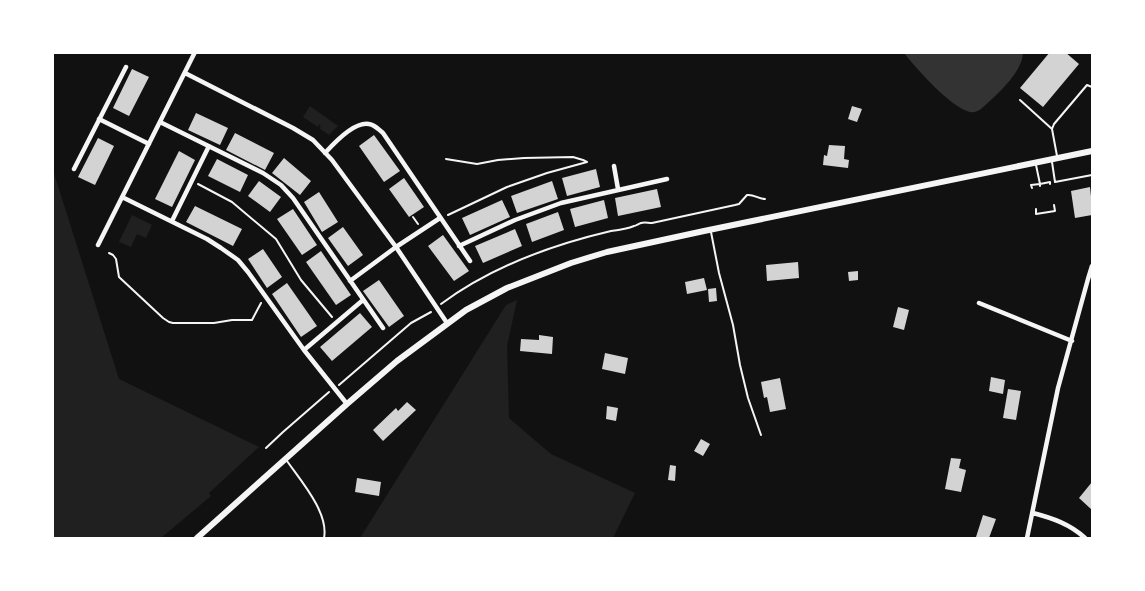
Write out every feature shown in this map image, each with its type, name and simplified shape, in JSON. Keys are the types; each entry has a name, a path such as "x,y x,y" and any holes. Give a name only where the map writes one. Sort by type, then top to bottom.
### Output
{"main road":[{"path":"197,538 397,361 466,310 507,288 571,263 607,252 1092,151"}],"street":[{"path":"98,245 195,52"},
{"path":"74,169 126,67"},
{"path":"185,72 313,140 332,160 396,247 447,323"},
{"path":"100,119 149,144"},
{"path":"160,122 263,173 281,185 293,198 383,328"},
{"path":"325,153 335,142 360,124 375,126 383,133 470,261"},
{"path":"172,222 209,146"},
{"path":"614,166 618,189"},
{"path":"459,246 524,216 561,203 667,179"},
{"path":"122,197 207,239 238,260 304,350 347,404"},
{"path":"350,280 440,218"},
{"path":"1028,538 1058,388 1092,266"},
{"path":"304,350 363,300"},
{"path":"978,303 1072,340"},
{"path":"1033,512 1056,520 1078,531 1085,538"}],"lane":[{"path":"1055,182 1052,129 1054,124 1087,85 1092,88"},
{"path":"1020,100 1052,129"},
{"path":"1035,163 1040,185"},
{"path":"1032,188 1031,186 1092,175"},
{"path":"1036,209 1036,214 1055,211 1054,205"},
{"path":"1044,207 1045,212"},
{"path":"710,230 748,398 761,435"},
{"path":"285,460 311,493 323,522 324,538"}],"path":[{"path":"446,158 477,164 498,160 564,157 578,158 587,162 507,187 448,215"},
{"path":"197,183 232,202 276,239 301,280 334,319"},
{"path":"442,304 483,278 532,254 641,223 652,223 739,204 747,195 764,200"},
{"path":"109,253 116,258 119,277 169,322 207,324 232,320 252,320 261,304"},
{"path":"266,448 289,426 411,323 430,313"}],"shaded area":[{"path":"1023,52 1018,68 1007,84 981,109 973,112 962,109 944,96 904,53"},
{"path":"310,106 338,126 329,135 319,128 321,126 319,124 318,127 303,117"},
{"path":"53,170 119,379 259,447 209,493 211,496 161,538 53,538"},
{"path":"132,215 152,225 146,238 137,234 131,247 119,242"},
{"path":"517,300 507,346 509,418 551,454 635,493 613,538 360,538 506,305"}],"building":[{"path":"1050,52 1065,52 1079,64 1043,107 1020,88"},
{"path":"132,69 149,77 129,116 113,108"},
{"path":"852,106 862,109 857,122 848,119"},
{"path":"196,113 228,128 220,145 188,130"},
{"path":"235,133 274,153 265,170 226,150"},
{"path":"374,135 400,171 384,182 359,146"},
{"path":"98,138 114,146 95,185 78,177"},
{"path":"829,145 845,146 844,159 849,160 848,168 823,165 824,155 827,156"},
{"path":"179,151 195,160 172,207 155,199"},
{"path":"284,158 311,181 300,195 272,173"},
{"path":"217,159 248,175 240,192 208,176"},
{"path":"596,169 600,187 567,196 562,178"},
{"path":"404,178 424,207 409,217 389,189"},
{"path":"259,181 281,197 270,212 248,196"},
{"path":"552,181 558,199 517,213 511,196"},
{"path":"1090,187 1092,215 1075,218 1071,191"},
{"path":"657,189 661,207 618,216 615,198"},
{"path":"319,192 338,222 322,232 304,202"},
{"path":"502,200 510,217 470,235 462,218"},
{"path":"604,200 608,218 575,227 570,209"},
{"path":"195,206 242,229 233,246 186,222"},
{"path":"293,209 317,245 302,255 277,219"},
{"path":"558,212 564,230 532,242 526,224"},
{"path":"343,227 363,255 348,266 328,238"},
{"path":"515,229 522,246 483,263 475,246"},
{"path":"443,235 469,271 454,281 428,246"},
{"path":"263,249 282,277 267,288 248,259"},
{"path":"321,251 351,295 336,305 306,262"},
{"path":"798,262 799,278 767,281 766,265"},
{"path":"858,271 858,280 849,281 848,272"},
{"path":"704,278 707,290 687,294 685,282"},
{"path":"379,280 404,316 389,327 363,291"},
{"path":"287,283 317,326 301,337 272,294"},
{"path":"716,288 717,301 709,302 708,289"},
{"path":"898,307 909,310 904,330 893,327"},
{"path":"360,313 372,327 332,361 320,347"},
{"path":"539,335 553,337 552,354 520,351 521,339 539,340"},
{"path":"605,353 628,358 625,374 602,369"},
{"path":"991,377 1005,380 1003,394 989,391"},
{"path":"780,378 786,409 770,412 767,397 764,398 761,382"},
{"path":"1008,389 1021,391 1016,420 1003,418"},
{"path":"407,402 416,410 383,441 373,430 396,408 398,411"},
{"path":"607,406 618,408 616,421 606,419"},
{"path":"701,439 710,444 703,456 694,451"},
{"path":"951,458 961,459 959,468 966,470 961,492 945,489"},
{"path":"670,465 676,466 675,481 668,480"},
{"path":"357,478 381,482 379,496 355,492"},
{"path":"1092,482 1092,510 1079,498"},
{"path":"983,515 996,519 989,538 976,537"}]}
